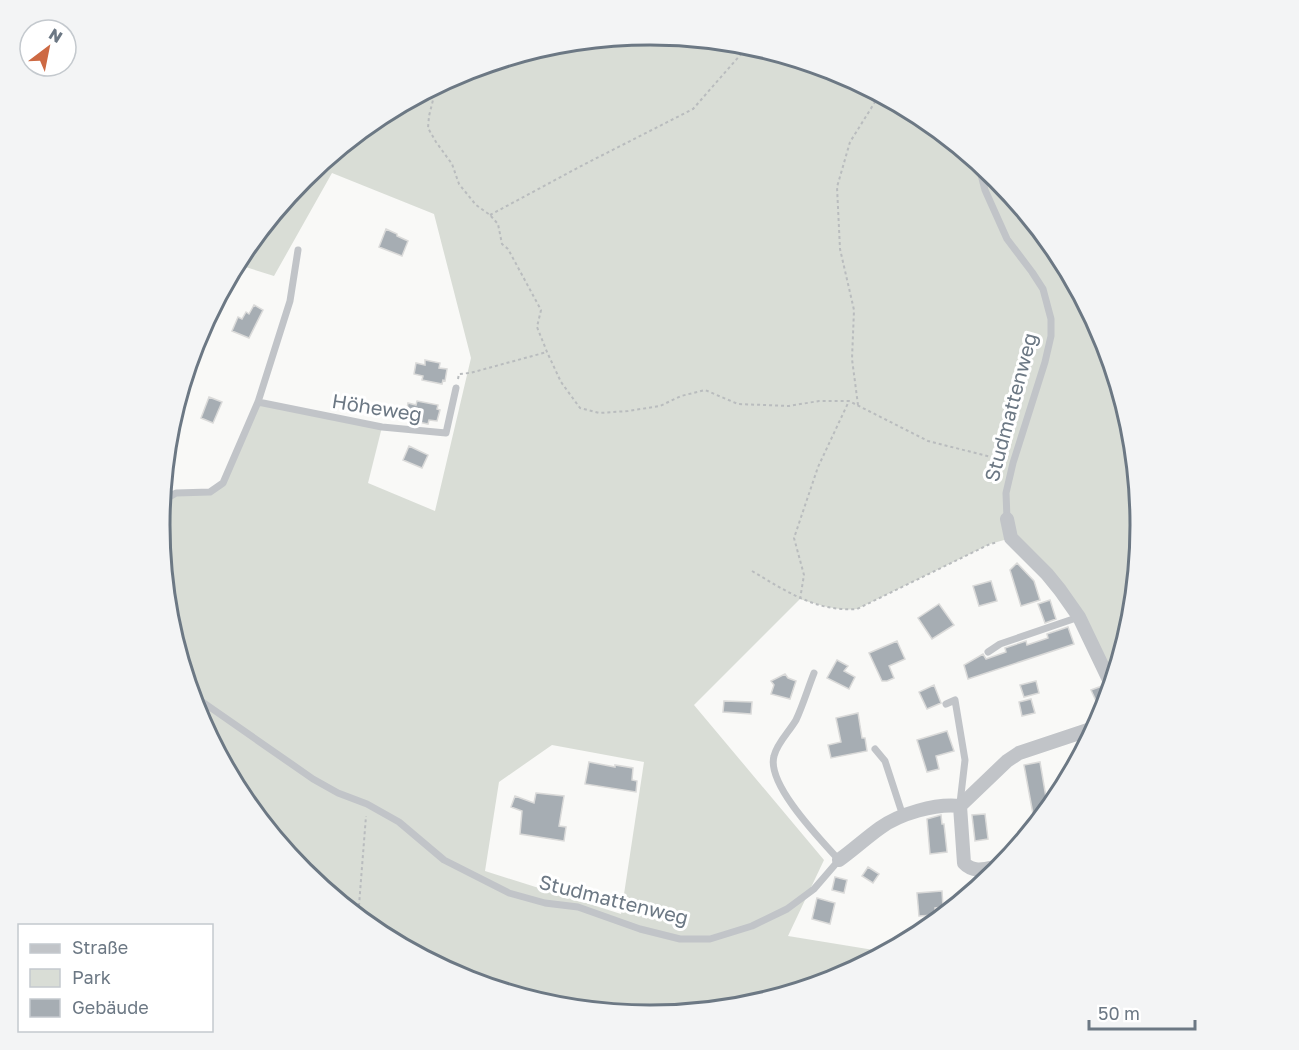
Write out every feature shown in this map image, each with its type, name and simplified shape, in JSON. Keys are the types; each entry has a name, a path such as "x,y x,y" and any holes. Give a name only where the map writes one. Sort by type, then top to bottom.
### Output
{"street":[{"name":"Studmattenweg","path":"1007,519 1011,538"},
{"path":"1011,538 1047,574 1079,617 1106,673"},
{"path":"984,869 976,870 964,863 960,806 1007,761 1019,753 1082,732"},
{"name":"Studmattenweg","path":"839,860 882,826 903,816 933,807 960,806"}],"lane":[{"name":"Studmattenweg","path":"982,180 1006,239 1032,272 1042,289 1051,319 1051,336 1045,362 1013,463 1006,493 1007,519"},
{"path":"171,496 176,493 210,492 223,483 258,402 291,301 298,250"},
{"name":"Höheweg","path":"258,402 382,427 446,434 456,388"},
{"path":"988,652 1000,644 1079,617"},
{"path":"814,672 795,720 774,756 773,768 782,788 808,827 839,860"},
{"path":"946,704 955,700 965,760 960,806"},
{"name":"Studmattenweg","path":"204,703 313,779 399,822 444,860 509,893 545,903 579,907 640,929 680,939 710,939 752,926 787,909 814,889 839,860"},
{"path":"875,749 885,762 903,816"}],"path":[{"path":"490,215 693,109 741,54"},
{"path":"431,98 433,100 428,128 452,164 459,184 476,205 498,224 502,244 508,249 541,310 537,327 547,352 561,382 580,408 599,413 628,411 660,406 681,396 705,390 738,404 789,405 819,401 849,401 928,441 1013,463"},
{"path":"858,405 852,359 854,310 840,249 837,187 850,141 875,102"},
{"path":"456,388 459,374 547,352"},
{"path":"800,599 804,575 794,538 818,467 849,401"},
{"path":"752,571 800,599 824,607 857,609 990,544 1011,538"},
{"path":"359,907 367,804"}],"green space":[{"path":"618,46 681,46 743,54 774,61 804,70 862,95 890,109 942,144 989,186 1049,258 1093,341 1113,401 1120,431 1130,525 1120,619 1106,673 1079,617 1011,538 990,544 857,609 835,608 800,599 694,705 824,860 788,936 872,950 804,980 774,989 712,1001 650,1005 587,1001 525,989 495,980 437,955 409,941 357,906 310,864 269,817 250,792 219,737 206,709 186,649 174,588 171,556 171,496 176,493 210,492 223,483 258,402 382,427 368,483 435,511 471,358 434,214 332,173 274,276 245,267 289,209 333,164 357,144 410,109 495,70 525,61 587,49","holes":["552,745 644,762 621,914 485,871 499,782"]}],"building":[{"path":"386,229 408,241 402,256 379,247"},
{"path":"254,305 263,310 249,338 232,331 238,317 242,319 246,312 249,314"},
{"path":"425,360 440,363 439,368 447,369 445,381 443,380 442,384 422,380 423,376 414,374 416,363 425,365"},
{"path":"209,397 222,402 213,423 201,418"},
{"path":"417,401 438,405 437,409 440,410 437,421 429,420 428,424 414,421 415,417 406,415 408,403 416,405"},
{"path":"409,446 428,455 422,468 403,460"},
{"path":"1017,563 1034,581 1040,600 1021,606 1010,570"},
{"path":"991,581 997,601 979,606 973,586"},
{"path":"1050,600 1056,619 1045,623 1038,604"},
{"path":"939,604 954,625 932,639 918,618"},
{"path":"1068,627 1074,644 968,679 964,665 983,654 986,659 1006,652 1005,648 1026,641 1027,645 1048,638 1047,634"},
{"path":"897,641 905,659 889,666 894,678 882,681 869,653"},
{"path":"837,660 848,666 844,671 855,677 849,689 827,678"},
{"path":"785,674 796,681 790,699 771,694 774,685 771,681"},
{"path":"1036,681 1039,693 1024,697 1020,685"},
{"path":"934,685 941,703 927,709 919,692"},
{"path":"1101,686 1096,701 1091,690"},
{"path":"1031,699 1035,713 1022,716 1019,702"},
{"path":"724,701 752,702 751,714 723,712"},
{"path":"858,713 862,738 865,738 867,751 831,758 828,745 841,742 836,718"},
{"path":"947,731 954,751 936,756 939,769 927,772 917,740"},
{"path":"589,762 633,768 632,780 637,781 636,792 585,784"},
{"path":"1040,762 1046,796 1033,813 1024,765"},
{"path":"536,793 564,796 559,826 566,827 564,841 520,834 522,811 511,807 515,796 534,803"},
{"path":"985,814 988,839 975,841 972,815"},
{"path":"941,815 947,852 930,854 927,819"},
{"path":"868,867 879,874 873,883 862,876"},
{"path":"835,877 847,880 844,893 832,890"},
{"path":"942,891 943,905 935,908 935,911 928,915 919,916 917,893"},
{"path":"817,898 835,903 830,924 812,919"}]}
